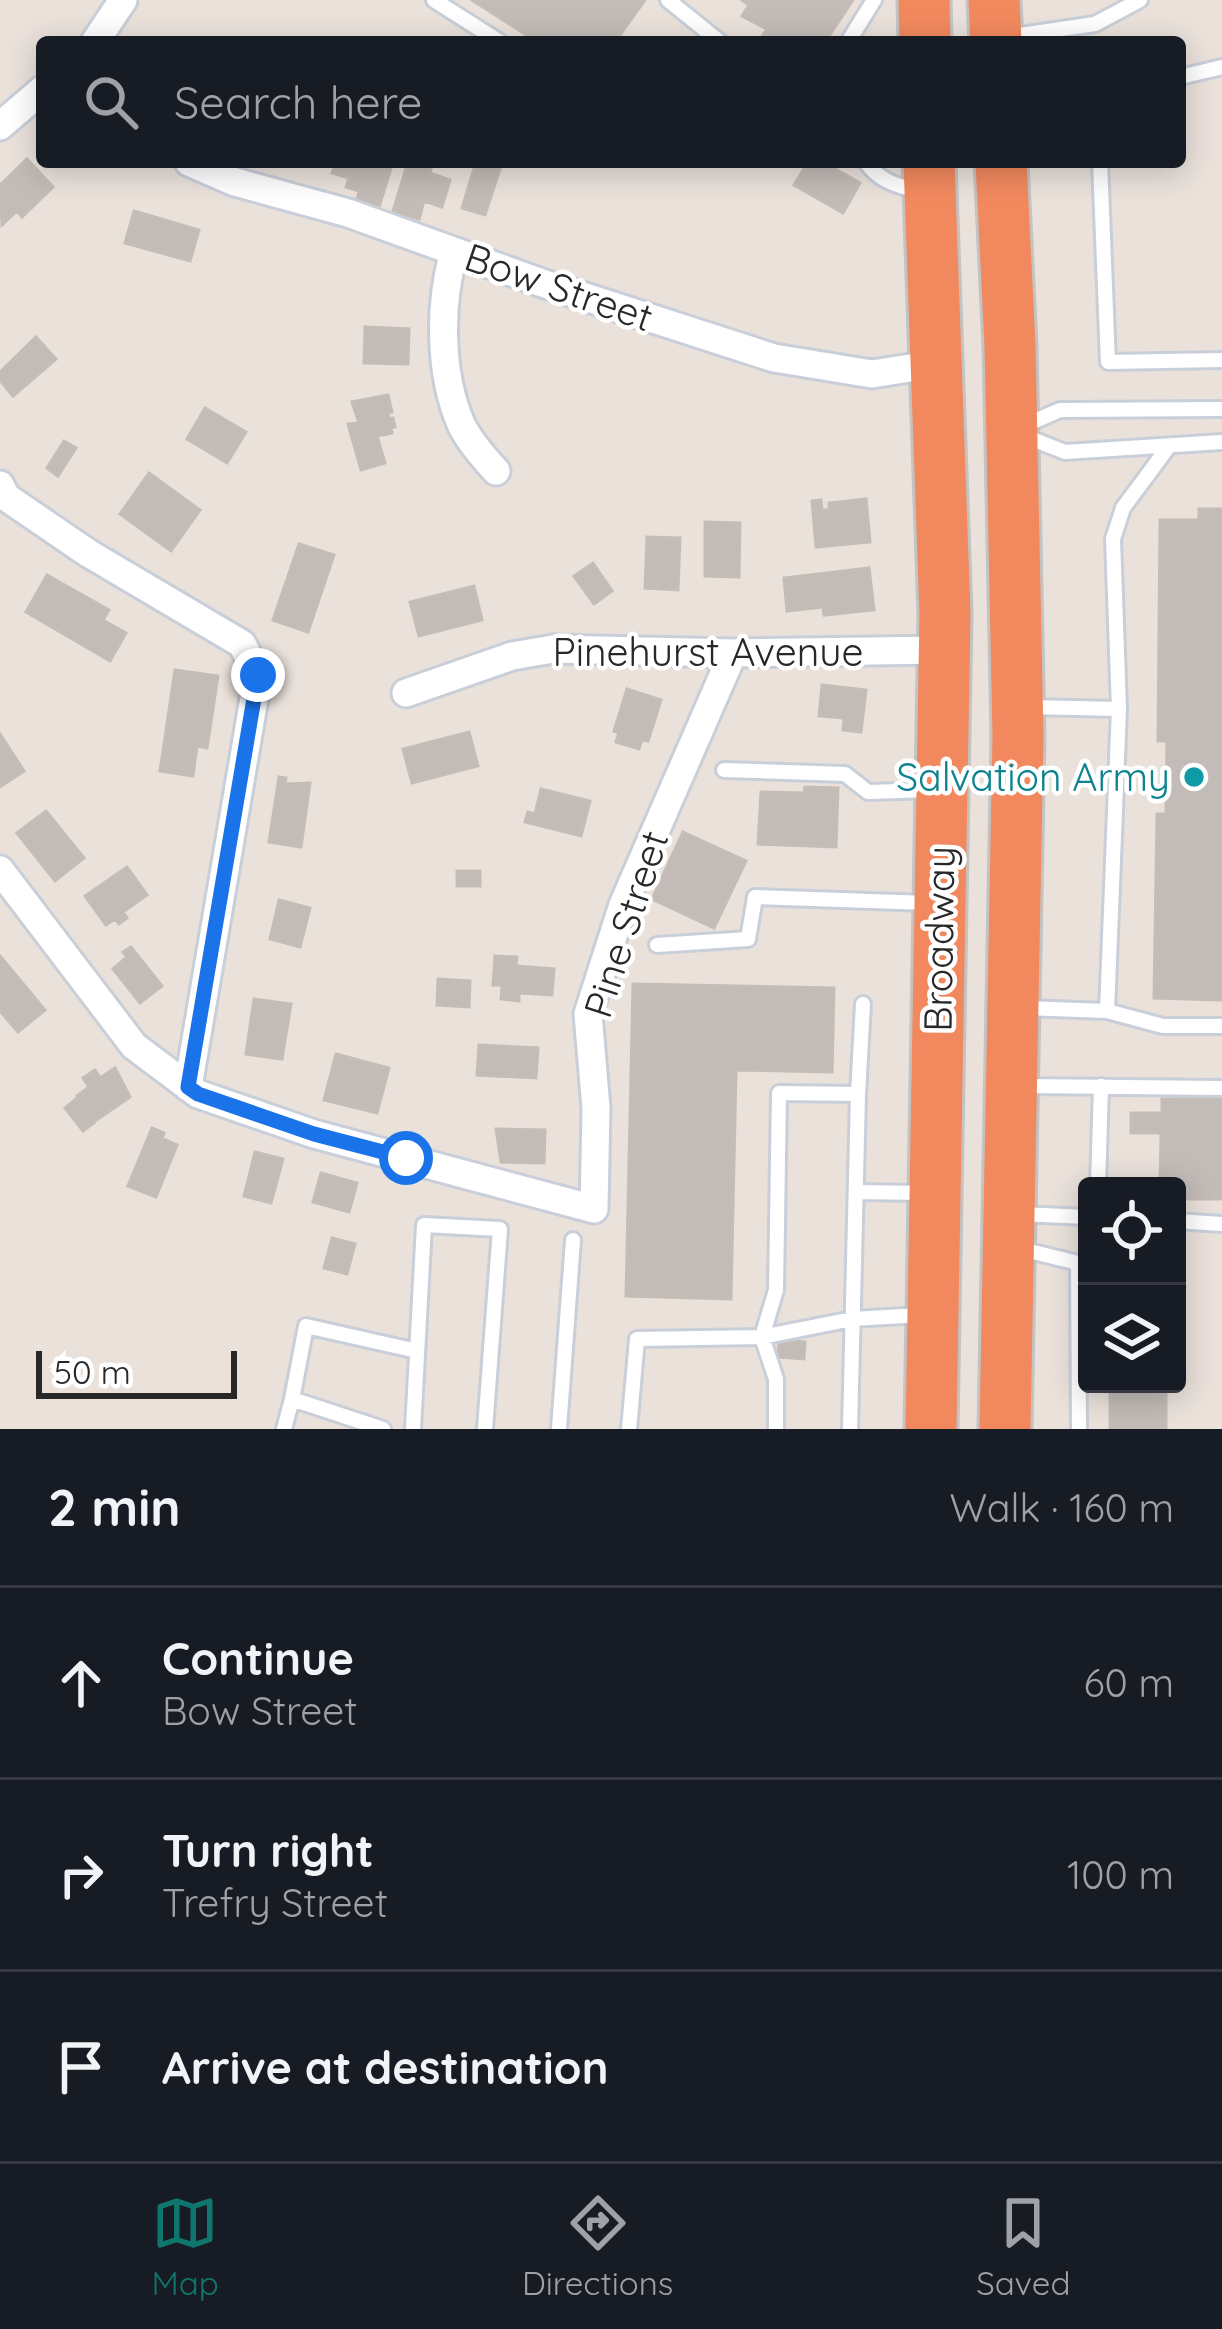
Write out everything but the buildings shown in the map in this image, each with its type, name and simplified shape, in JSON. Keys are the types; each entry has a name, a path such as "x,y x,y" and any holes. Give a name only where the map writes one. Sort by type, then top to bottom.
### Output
{"highway":[{"path":"924,0 925,36"},
{"name":"Broadway","path":"1001,168 1017,706 1005,1429"},
{"name":"Broadway","path":"929,178 944,650 931,1429"}],"street":[{"path":"98,36 123,0"},
{"path":"0,126 36,95"},
{"name":"Bow Street","path":"203,168 774,358 872,374 936,364"},
{"path":"454,251 445,303 448,375 461,423 496,471"},
{"path":"0,485 6,497 88,553 242,644 258,675 188,1087 134,1046 0,870"},
{"name":"Pinehurst Avenue","path":"406,693 512,656 553,649 944,650"},
{"name":"Pine Street","path":"188,1087 314,1134 594,1209 596,1108 588,1014 623,905 733,653"}],"lane":[{"path":"434,0 491,36"},
{"path":"668,0 713,36"},
{"path":"852,36 874,0"},
{"path":"995,27 1095,24 1140,0"},
{"path":"1186,76 1222,67"},
{"path":"871,168 896,186 929,178"},
{"path":"1100,168 1108,362 1222,361"},
{"path":"1012,430 1060,410 1222,409"},
{"path":"1012,430 1065,452 1222,442"},
{"path":"1107,1011 1119,710 1113,539 1123,508 1169,446"},
{"path":"1017,706 1119,710"},
{"path":"724,770 845,774 868,792 941,790"},
{"path":"657,945 748,939 755,897 939,903"},
{"path":"850,1429 863,1004"},
{"path":"1012,1008 1107,1011 1163,1026 1222,1026"},
{"path":"1011,1085 1222,1088"},
{"path":"1098,1177 1101,1086"},
{"path":"776,1429 776,1379 762,1337 776,1290 779,1093 858,1094"},
{"path":"856,1192 935,1192"},
{"path":"1008,1230 1078,1218"},
{"path":"1186,1221 1222,1223"},
{"path":"413,1429 424,1225 500,1229 485,1429"},
{"path":"1008,1230 1078,1263 1079,1429"},
{"path":"559,1429 572,1240"},
{"path":"629,1429 637,1339 762,1337 852,1319 933,1315"},
{"path":"284,1429 306,1326 417,1351"},
{"path":"292,1399 383,1429"}],"place":[{"name":"Salvation Army","path":"1194,777"}],"route":[{"path":"258,675 188,1087 314,1134 406,1158"}]}
